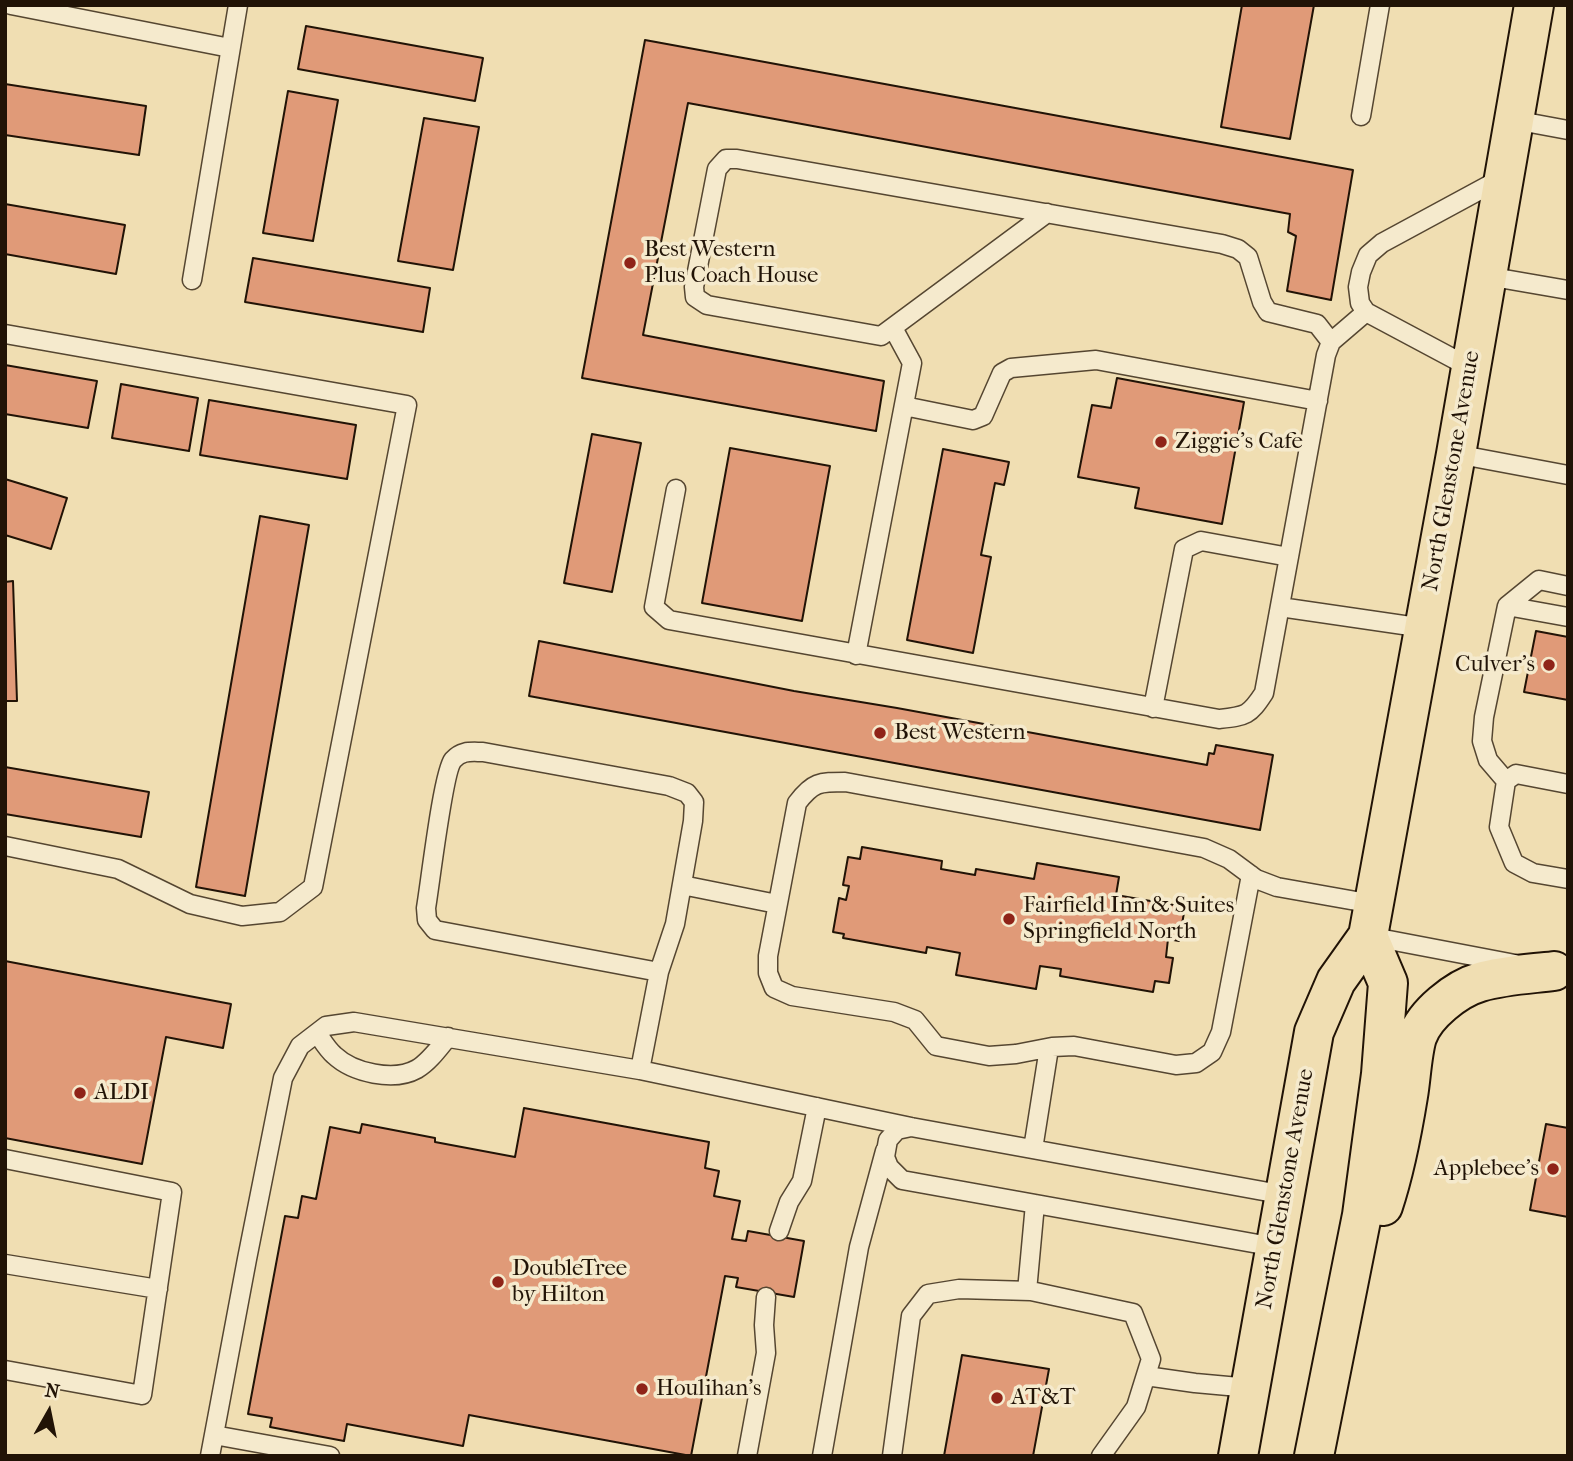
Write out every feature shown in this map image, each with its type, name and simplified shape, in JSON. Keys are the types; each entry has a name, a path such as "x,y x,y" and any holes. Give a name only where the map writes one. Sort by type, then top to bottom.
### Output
{"main road":[{"name":"North Glenstone Avenue","path":"1238,1456 1314,1032 1336,981 1371,920 1534,5"},
{"path":"1314,1456 1362,1215 1379,1087 1388,983 1371,920"},
{"path":"1345,1302 1391,1183 1403,1131 1417,1038 1427,1019 1454,995 1477,983 1503,977 1561,972"},
{"path":"1210,1456 1250,1388"}],"lane":[{"path":"10,5 230,48"},
{"path":"192,280 238,5"},
{"path":"1361,116 1380,5"},
{"path":"1514,120 1568,130"},
{"path":"1046,214 881,336 707,304 695,297 694,287 717,169 726,159 737,159 1222,244 1238,249 1248,257 1262,302 1268,312 1317,324 1331,342"},
{"path":"1471,368 1366,313 1360,303 1358,287 1368,255 1382,243 1504,177"},
{"path":"1486,275 1568,290"},
{"path":"676,489 654,607 670,620 1153,708 1219,719 1237,718 1253,711 1264,693 1326,355 1331,342 1366,313"},
{"path":"856,655 912,363 893,328"},
{"path":"5,334 407,405 313,887 280,912 242,916 190,904 118,869 5,846"},
{"path":"904,406 973,420 983,416 1002,373 1011,369 1096,360 1318,401"},
{"path":"1456,454 1568,475"},
{"path":"1153,708 1184,550 1201,541 1289,557"},
{"path":"1506,781 1488,760 1482,741 1484,717 1507,606 1539,580 1568,586"},
{"path":"1507,606 1568,617"},
{"path":"1280,607 1424,628"},
{"path":"640,1070 659,972 675,923 694,821 694,802 687,793 669,786 483,752 462,752 451,762 426,908 427,920 435,930 659,972"},
{"path":"1568,784 1516,774 1506,781 1499,827 1514,863 1533,873 1568,879"},
{"path":"1251,875 1221,1032 1213,1052 1196,1063 1176,1065 1074,1046 989,1056 957,1051 936,1046 915,1020 894,1012 792,996 774,988 768,973 768,956 797,803 808,789 825,782 845,782 1204,848 1229,859 1251,875 1256,879 1371,920 1561,972"},
{"path":"681,885 777,904"},
{"path":"210,1456 283,1078 300,1046 326,1026 354,1022 640,1070 911,1126 1285,1195"},
{"path":"317,1033 334,1056 357,1069 399,1076 418,1069 448,1037"},
{"path":"1033,1149 1049,1048"},
{"path":"779,1231 789,1202 802,1181 817,1107"},
{"path":"822,1456 867,1213 888,1140 897,1130 911,1126"},
{"path":"888,1140 885,1157 889,1167 902,1180 1275,1247"},
{"path":"5,1159 172,1192 142,1395 5,1370"},
{"path":"1027,1291 1035,1204"},
{"path":"5,1264 158,1289"},
{"path":"892,1456 911,1315 928,1294 959,1289 1027,1291 1133,1313 1151,1359 1136,1407 1101,1456"},
{"path":"747,1456 766,1353 766,1297"},
{"path":"1146,1376 1250,1388"},
{"path":"214,1435 330,1456"}],"building":[{"path":"1242,5 1314,5 1290,139 1221,127"},
{"path":"306,26 483,58 475,101 298,69"},
{"name":"Best Western Plus Coach House","path":"645,40 1353,170 1331,300 1287,291 1296,236 1288,232 1290,214 688,103 643,335 884,381 876,431 582,378"},
{"path":"5,84 146,106 139,155 5,135"},
{"path":"288,91 338,100 313,241 263,233"},
{"path":"424,118 479,127 453,270 398,261"},
{"path":"5,204 125,225 116,274 5,254"},
{"path":"253,258 430,288 423,332 245,302"},
{"path":"5,365 97,381 88,428 5,414"},
{"name":"Ziggie's Cafe","path":"1117,378 1244,402 1222,524 1135,508 1139,488 1078,477 1092,405 1111,408"},
{"path":"121,384 198,398 189,451 112,438"},
{"path":"209,400 356,425 347,479 200,455"},
{"path":"592,434 641,443 612,592 564,583"},
{"path":"730,448 830,466 802,621 702,603"},
{"path":"943,449 1009,462 1004,485 995,483 981,555 991,557 973,653 907,640"},
{"path":"5,479 67,498 51,549 5,535"},
{"path":"260,516 309,525 245,896 196,887"},
{"path":"13,581 17,701 5,701 5,582"},
{"name":"Culver's","path":"1536,631 1568,637 1568,700 1524,692"},
{"name":"Best Western","path":"539,641 794,691 1207,765 1209,753 1214,754 1216,745 1273,755 1260,830 529,696"},
{"path":"5,767 149,792 141,837 5,814"},
{"name":"Fairfield Inn & Suites Springfield North","path":"862,847 942,861 941,869 975,875 976,869 1034,879 1037,863 1119,877 1116,895 1185,907 1179,941 1168,939 1166,957 1173,958 1169,983 1155,981 1153,992 1060,976 1061,969 1040,966 1036,989 956,975 960,953 927,947 926,953 843,938 844,934 833,932 839,898 846,900 849,886 843,885 848,857 860,859"},
{"name":"ALDI","path":"5,961 231,1004 223,1048 166,1037 142,1164 5,1138"},
{"name":"DoubleTree by Hilton","path":"524,1108 709,1142 705,1168 719,1171 714,1196 740,1201 732,1239 746,1241 748,1231 804,1241 794,1297 736,1287 738,1278 725,1276 691,1456 469,1415 463,1446 347,1424 344,1441 270,1427 272,1418 248,1414 285,1216 298,1218 302,1196 316,1199 330,1127 360,1133 362,1124 435,1138 435,1142 515,1157"},
{"name":"Applebee's","path":"1546,1124 1568,1128 1568,1217 1530,1210"},
{"path":"962,1355 1049,1369 1033,1456 944,1456"}],"place":[{"name":"Best Western Plus Coach House","path":"630,263"},
{"name":"Ziggie's Cafe","path":"1161,442"},
{"name":"Culver's","path":"1549,665"},
{"name":"Best Western","path":"880,733"},
{"name":"Fairfield Inn & Suites Springfield North","path":"1009,919"},
{"name":"ALDI","path":"80,1093"},
{"name":"Applebee's","path":"1553,1169"},
{"name":"DoubleTree by Hilton","path":"498,1282"},
{"name":"Houlihan's","path":"642,1389"},
{"name":"AT&T","path":"997,1398"}]}
